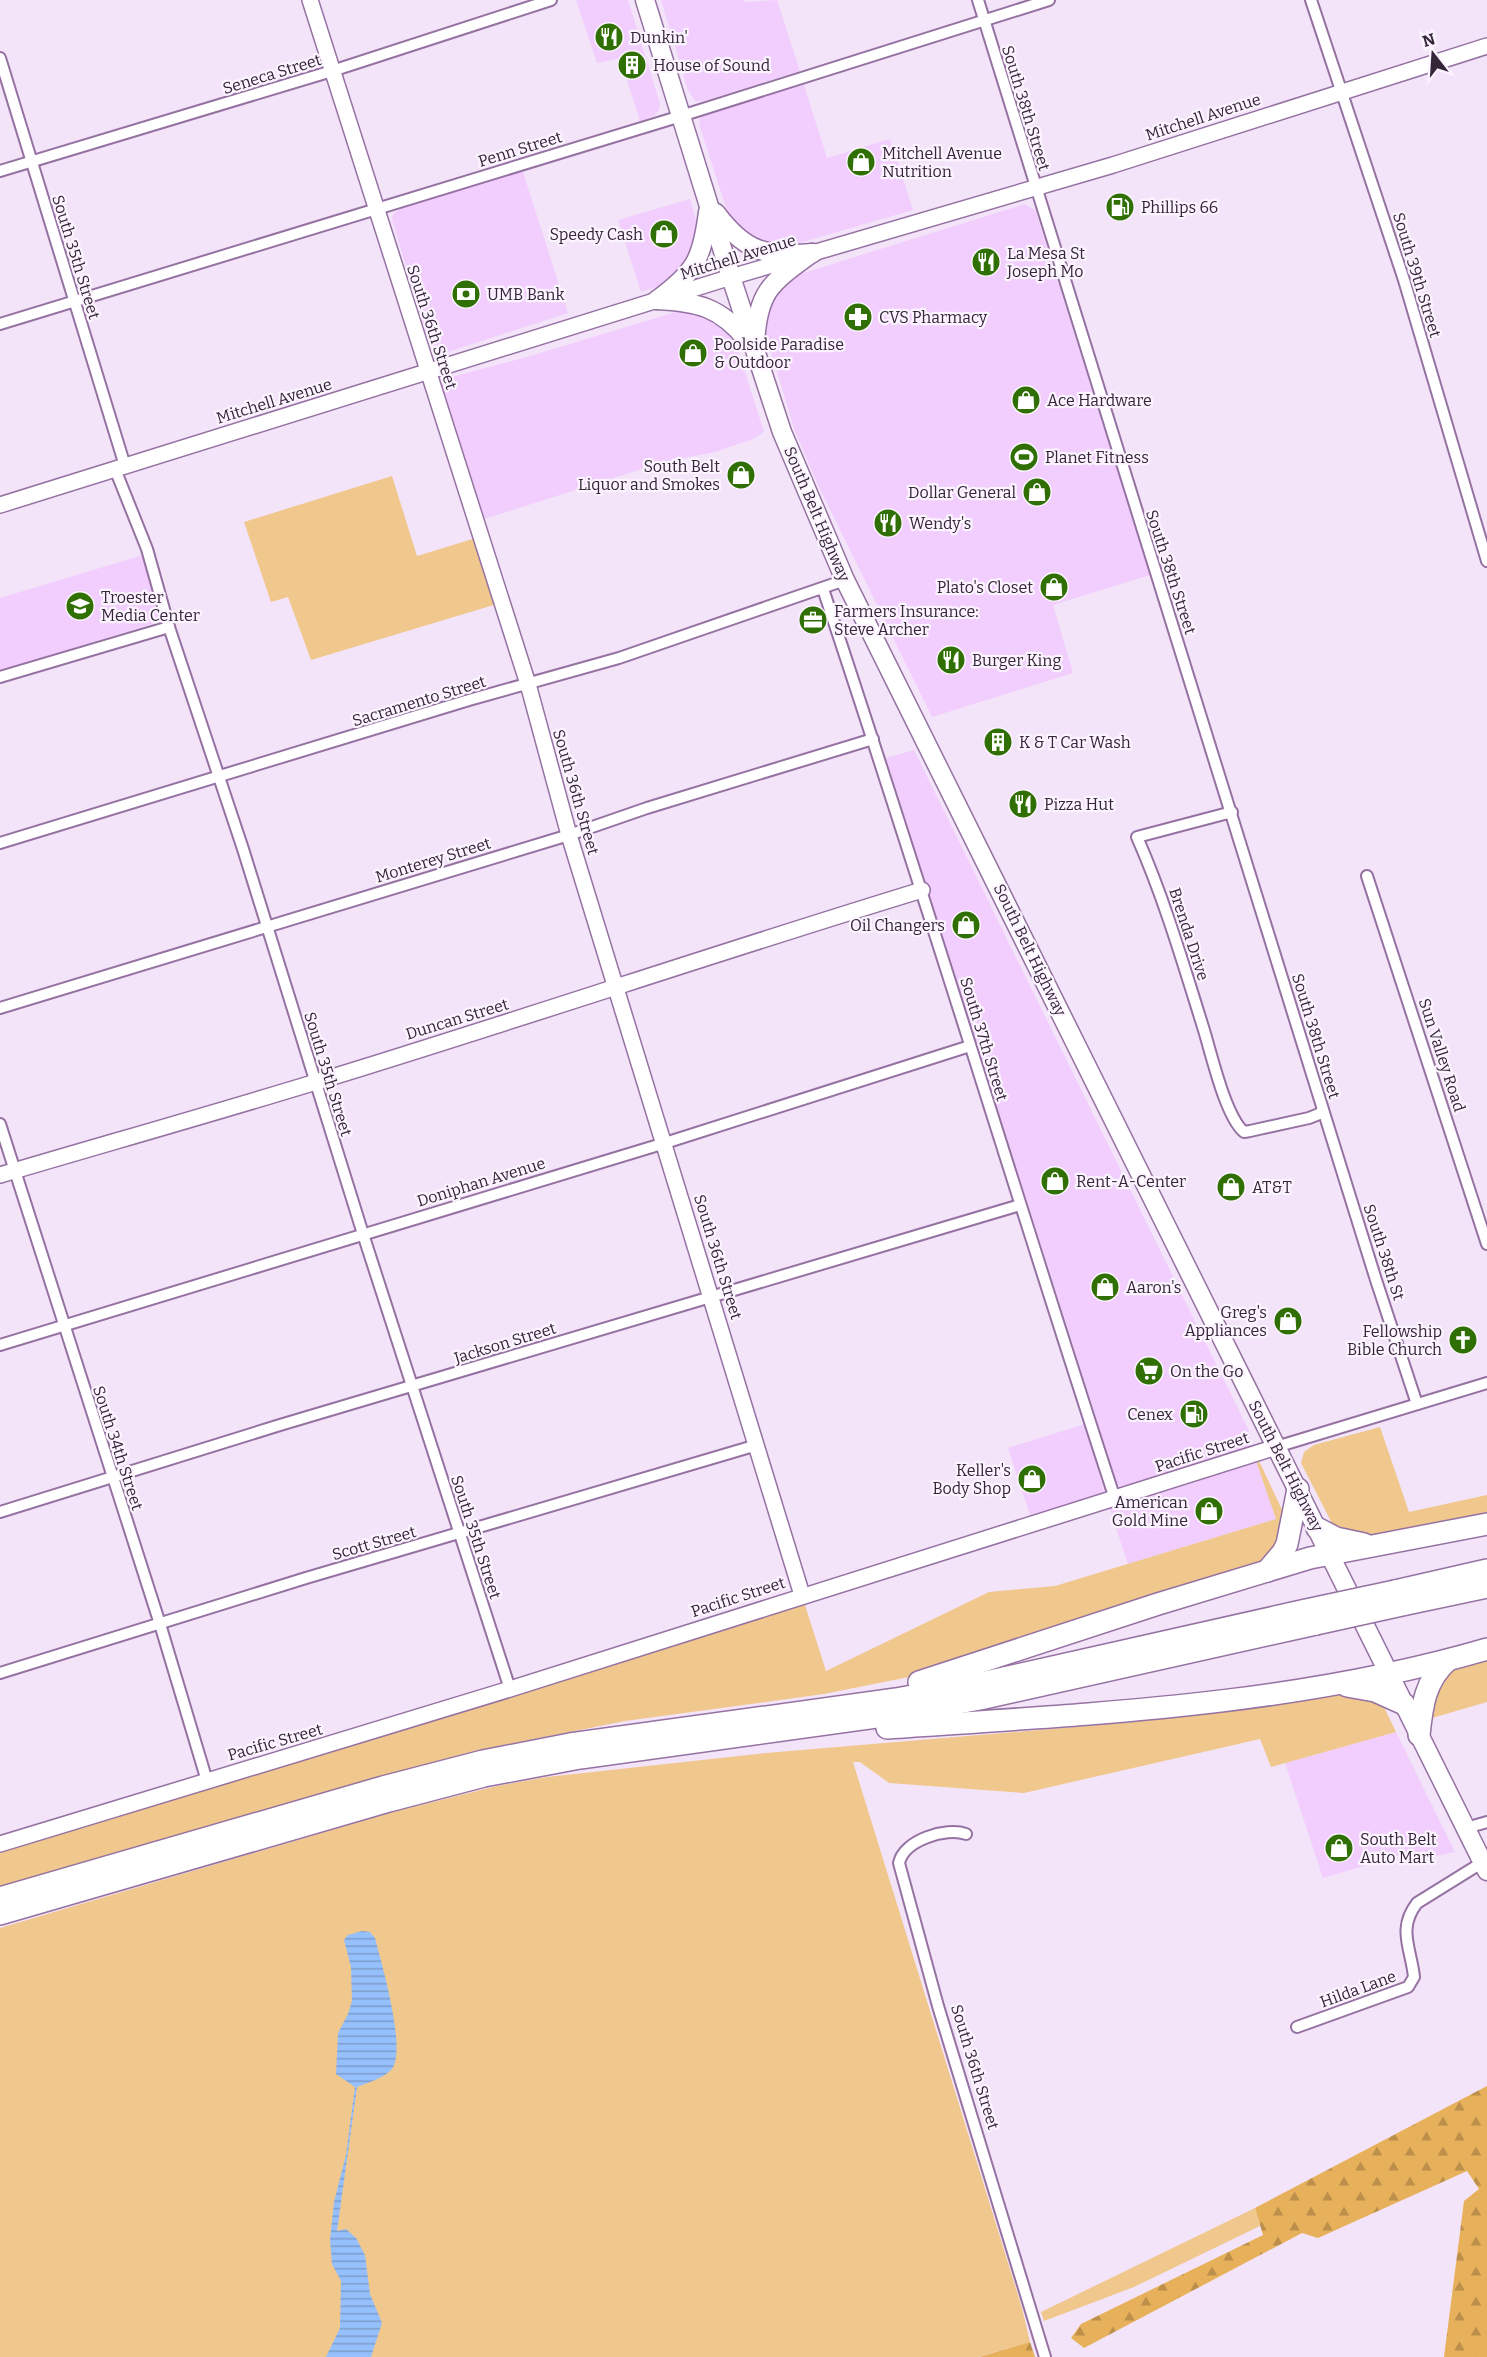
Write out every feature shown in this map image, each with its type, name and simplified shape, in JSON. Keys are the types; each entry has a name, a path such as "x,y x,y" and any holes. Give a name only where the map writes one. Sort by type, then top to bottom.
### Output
{"highway":[{"path":"1268,1571 1287,1544 1298,1489"},
{"path":"805,1713 933,1679 1158,1604 1268,1571 1371,1545 1487,1524"},
{"path":"1317,1528 1336,1538 1371,1545"},
{"path":"1399,1598 1487,1570"},
{"path":"0,1898 382,1787 483,1761 570,1744 805,1713 977,1684 1399,1598 1487,1587"},
{"path":"0,1914 389,1801 484,1776 580,1758 898,1714 980,1699 1311,1617"},
{"path":"752,1735 807,1737 884,1728 1137,1710 1337,1685 1487,1649"},
{"path":"1419,1735 1422,1706 1429,1682 1448,1660"},
{"path":"1337,1685 1360,1687 1404,1704"}],"main road":[{"name":"South Belt Highway","path":"645,0 782,432 845,580 1485,1867"},
{"path":"709,205 732,232 756,250 785,255 813,253"},
{"path":"657,300 686,276 695,264 702,251 709,205"},
{"path":"755,351 759,309 765,294 778,278 813,253"},
{"path":"657,300 705,306 720,313 733,323 755,351"}],"street":[{"name":"South 36th Street","path":"310,0 528,684 569,835 758,1445 802,1595"},
{"name":"Seneca Street","path":"0,171 332,71 551,0"},
{"name":"South 38th Street","path":"978,0 1323,1110 1319,1114 1282,1124"},
{"name":"Penn Street","path":"0,324 681,116 1049,0"},
{"name":"South 39th Street","path":"1311,0 1404,280 1487,561"},
{"name":"Mitchell Avenue","path":"0,505 731,277 1113,165 1487,46"},
{"name":"South 35th Street","path":"0,58 169,627 267,925 363,1234 510,1689"},
{"name":"Sacramento Street","path":"0,843 620,658 845,580"},
{"name":"South 37th Street","path":"823,589 922,890 1115,1499"},
{"path":"0,677 169,627"},
{"name":"Monterey Street","path":"0,1008 569,835 657,804 873,740"},
{"name":"Brenda Drive","path":"1232,812 1137,837 1154,875 1230,1111 1237,1126 1244,1132 1282,1124"},
{"name":"Sun Valley Road","path":"1367,876 1487,1244"},
{"name":"Duncan Street","path":"7,1173 315,1082 617,987 734,947 922,890"},
{"name":"Doniphan Avenue","path":"0,1345 664,1143 970,1046"},
{"name":"South 38th St","path":"1323,1110 1417,1404"},
{"name":"South 34th Street","path":"0,1124 7,1173 63,1326 160,1624 207,1781"},
{"name":"Jackson Street","path":"0,1512 710,1296 820,1266 1020,1205"},
{"name":"Pacific Street","path":"0,1844 510,1689 802,1595 1487,1383"},
{"name":"Scott Street","path":"0,1673 306,1578 758,1445"},
{"path":"1466,1828 1487,1822"},
{"name":"South 36th Street","path":"966,1834 957,1831 945,1832 926,1838 908,1847 900,1857 899,1863 945,2027 1045,2357"},
{"name":"Hilda Lane","path":"1297,2027 1408,1987 1414,1977 1405,1932 1410,1913 1417,1903 1485,1867"}],"shaded area":[{"path":"576,0 628,0 660,104 655,115 640,121 620,58 597,63"},
{"path":"661,0 744,0 745,2 777,0 800,71 703,101 695,101 688,90"},
{"path":"803,82 827,158 890,139 913,210 789,246 759,246 730,220 699,124 700,118 706,112"},
{"path":"522,169 568,313 448,352 434,350 426,335 392,219 393,214 403,207"},
{"path":"690,199 699,231 689,266 662,285 641,292 618,220"},
{"path":"1025,204 1035,210 1150,575 1053,605 1073,673 932,717 819,487 795,431 766,336 765,324 769,299 787,281 797,275"},
{"path":"679,311 691,311 727,327 739,353 764,432 753,439 715,452 664,462 481,520 440,385 443,381"},
{"path":"392,476 417,556 476,538 497,604 311,660 288,597 271,602 244,522"},
{"name":"Troester Media Center","path":"143,555 162,613 160,621 0,671 0,598"},
{"path":"914,750 1249,1431 1251,1447 1245,1451 1125,1489 1120,1488 1117,1483 886,758"},
{"path":"1085,1424 1104,1492 1100,1497 1031,1518 1008,1448"},
{"path":"1380,1427 1409,1512 1487,1495 1487,1516 1366,1538 1336,1531 1301,1463 1304,1452 1314,1445"},
{"path":"1256,1461 1276,1519 1128,1564 1109,1507"},
{"path":"1256,1461 1260,1463 1284,1514 1285,1536 1264,1564 919,1675 824,1694 625,1721 474,1751 346,1786 0,1889 0,1850 804,1602 826,1671 989,1592 1055,1586 1276,1519"},
{"path":"1487,1659 1487,1702 1432,1718 1432,1696 1438,1682 1449,1672"},
{"path":"1360,1691 1383,1705 1396,1732 1271,1767 1260,1739 1024,1793 889,1783 860,1762 853,1762 1022,2308 1030,2342 978,2357 0,2357 0,1928 389,1813 497,1786 547,1777 766,1753 1133,1722"},
{"path":"1396,1732 1455,1852 1436,1856 1409,1853 1323,1878 1285,1763"},
{"path":"1255,2208 1260,2226 1134,2287 1044,2321 1041,2312"}],"green space":[{"path":"1487,2086 1487,2357 1444,2357 1464,2201 1479,2189 1467,2171 1318,2238 1302,2233 1084,2348 1071,2338 1081,2324 1263,2235 1255,2208"},
{"path":"1030,2342 1035,2357 979,2357"}],"water":[{"path":"362,1931 370,1932 375,1938 392,2006 397,2045 391,2070 357,2087 337,2231 346,2229 356,2238 365,2255 370,2294 382,2323 371,2357 326,2357 340,2328 341,2281 332,2264 330,2240 334,2202 346,2155 355,2087 336,2074 338,2033 352,2001 351,1967 344,1940 348,1935"}],"place":[{"name":"Dunkin'","path":"609,37"},
{"name":"House of Sound","path":"632,65"},
{"name":"Mitchell Avenue Nutrition","path":"861,162"},
{"name":"Phillips 66","path":"1120,207"},
{"name":"Speedy Cash","path":"664,234"},
{"name":"La Mesa St Joseph Mo","path":"986,262"},
{"name":"UMB Bank","path":"466,294"},
{"name":"CVS Pharmacy","path":"858,317"},
{"name":"Poolside Paradise & Outdoor","path":"693,353"},
{"name":"Ace Hardware","path":"1026,400"},
{"name":"Planet Fitness","path":"1024,457"},
{"name":"South Belt Liquor and Smokes","path":"741,475"},
{"name":"Dollar General","path":"1037,492"},
{"name":"Wendy's","path":"888,523"},
{"name":"Plato's Closet","path":"1054,587"},
{"name":"Troester Media Center","path":"80,606"},
{"name":"Farmers Insurance: Steve Archer","path":"813,620"},
{"name":"Burger King","path":"951,660"},
{"name":"K & T Car Wash","path":"998,742"},
{"name":"Pizza Hut","path":"1023,804"},
{"name":"Oil Changers","path":"966,925"},
{"name":"Rent-A-Center","path":"1055,1181"},
{"name":"AT&T","path":"1231,1187"},
{"name":"Aaron's","path":"1105,1287"},
{"name":"Greg's Appliances","path":"1288,1321"},
{"name":"Fellowship Bible Church","path":"1463,1340"},
{"name":"On the Go","path":"1149,1371"},
{"name":"Cenex","path":"1194,1414"},
{"name":"Keller's Body Shop","path":"1032,1479"},
{"name":"American Gold Mine","path":"1209,1511"},
{"name":"South Belt Auto Mart","path":"1339,1848"}]}
